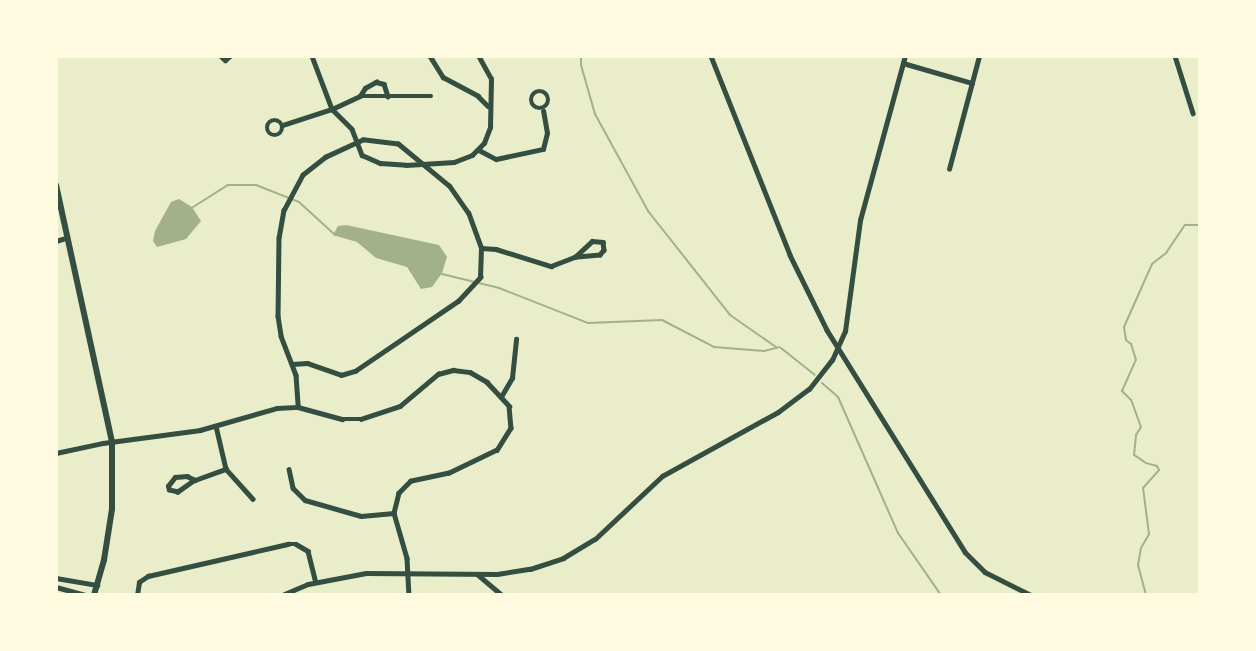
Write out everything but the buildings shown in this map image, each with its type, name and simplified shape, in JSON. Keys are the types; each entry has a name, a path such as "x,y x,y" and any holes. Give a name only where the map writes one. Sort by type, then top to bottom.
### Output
{"main road":[{"path":"56,185 112,442 113,509 94,595"}],"street":[{"path":"221,56 225,60 230,56"},
{"path":"312,56 332,109 348,123 362,155 369,159 425,164 454,162 479,150 490,127 491,79 478,56"},
{"path":"430,56 443,76 478,96 489,106"},
{"path":"711,56 795,267 838,349 965,552 985,572 1031,595"},
{"path":"282,595 317,582 366,573 477,574 530,569 563,558 585,547 662,476 801,396 821,377 838,349 847,321 860,220 905,56"},
{"path":"949,169 979,56"},
{"path":"1175,56 1193,113"},
{"path":"903,63 972,83"},
{"path":"360,96 365,88 376,82 384,84 388,96"},
{"path":"479,150 496,159 543,149 547,133 543,111 547,97 542,91 535,92 532,103 543,111"},
{"path":"283,125 332,109 360,96 430,96"},
{"path":"292,364 307,363 341,375 355,371 468,292 482,272 481,248 468,213 454,192 425,164 391,141 371,139 356,142 309,170 292,191 284,210 279,237 278,316 298,387 298,407"},
{"path":"56,241 66,238"},
{"path":"481,248 496,249 544,265 558,265 575,257 592,241 603,242 604,250 600,255 575,257"},
{"path":"501,397 512,378 516,340"},
{"path":"56,453 112,442 180,434 269,409 298,407 342,419 372,417 400,406 438,374 459,370 481,378 511,411 512,422 502,446 449,473 406,484 397,497 394,513 409,573 411,594"},
{"path":"216,426 226,469 253,499"},
{"path":"195,480 187,476 176,477 168,486 169,491 178,492 195,480 226,469"},
{"path":"289,469 293,488 305,500 361,516 394,513"},
{"path":"137,595 139,582 148,576 288,544 296,544 308,551 317,582"},
{"path":"477,574 502,595"},
{"path":"56,578 97,585"},
{"path":"56,587 85,595"}],"shaded area":[{"path":"179,199 192,207 201,221 186,239 157,247 153,241 155,231 171,202"},
{"path":"346,225 439,245 447,257 442,273 432,287 421,289 407,267 376,258 357,242 333,235 338,226"}],"waterway":[{"path":"581,56 581,65 595,114 648,211 730,315 776,347"},
{"path":"190,209 228,185 256,185 299,202 335,235"},
{"path":"1146,595 1138,565 1141,548 1149,534 1143,488 1159,470 1157,466 1134,455 1136,435 1141,427 1131,400 1122,391 1136,360 1131,344 1126,340 1124,327 1152,264 1166,253 1185,225 1200,225"},
{"path":"442,274 499,288 588,323 662,320 714,347 764,351 780,347"},
{"path":"781,348 815,375"},
{"path":"822,383 838,397 898,533 941,595"}]}
